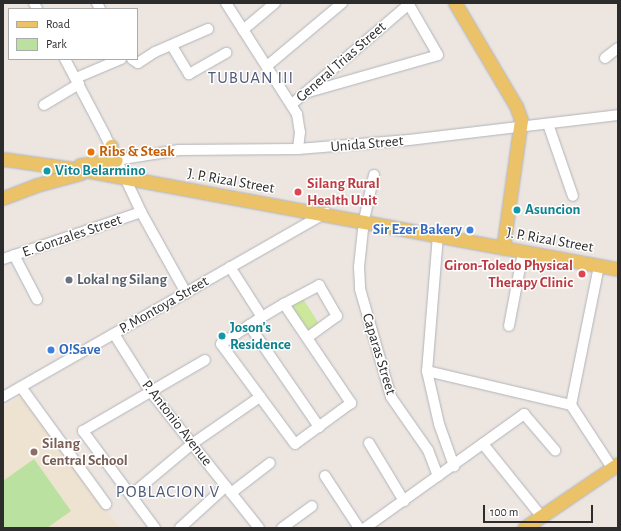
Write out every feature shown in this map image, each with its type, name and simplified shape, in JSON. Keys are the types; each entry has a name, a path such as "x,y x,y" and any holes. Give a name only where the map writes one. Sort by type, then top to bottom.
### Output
{"main road":[{"path":"455,3 516,106 522,127 503,248"},
{"path":"59,166 112,166 110,156 111,146"},
{"name":"J. P. Rizal Street","path":"3,159 89,171 112,166 126,178 326,213 523,252 618,268"},
{"path":"3,198 62,177 89,171"},
{"path":"524,528 615,466"}],"street":[{"path":"226,3 292,104 299,123 298,149"},
{"path":"243,30 275,3"},
{"path":"267,66 342,3"},
{"path":"305,93 438,55 408,4"},
{"name":"General Trias Street","path":"292,104 408,4"},
{"path":"134,60 138,63 155,52 172,46 208,29"},
{"path":"172,46 189,74 226,53"},
{"path":"605,58 618,48"},
{"path":"66,60 111,146"},
{"path":"44,106 77,81 119,60"},
{"name":"Unida Street","path":"112,166 179,150 298,149 522,127 618,115"},
{"path":"548,124 573,196"},
{"name":"Caparas Street","path":"374,175 364,220 359,281 388,388 395,405 428,450 438,476"},
{"path":"126,178 141,212 186,293"},
{"name":"E. Gonzales Street","path":"3,259 141,212"},
{"name":"P. Montoya Street","path":"3,397 326,213"},
{"path":"438,235 428,371 439,424 454,466"},
{"path":"509,326 523,252"},
{"path":"14,256 37,300"},
{"path":"571,406 599,266"},
{"path":"230,267 262,317"},
{"path":"284,304 351,404 295,444 221,344 262,317 284,304 319,285 337,316 307,338"},
{"path":"249,325 319,427"},
{"name":"P. Antonio Avenue","path":"114,334 150,391 259,528"},
{"path":"155,528 83,431 205,360"},
{"path":"428,371 571,406 615,466"},
{"path":"21,387 106,504"},
{"path":"131,495 192,444 260,397"},
{"path":"365,528 454,466 524,414 555,450"},
{"path":"369,443 404,501"},
{"path":"483,444 541,516"},
{"path":"180,528 229,490 270,463"},
{"path":"325,476 359,528"},
{"path":"282,528 312,506"}],"shaded area":[{"name":"Silang Central School","path":"24,394 96,497 120,528 3,528 3,407"}],"green space":[{"path":"303,299 320,325 307,333 290,307"},
{"path":"34,459 71,511 47,528 3,528 3,481"}],"place":[{"name":"Ribs & Steak","path":"91,152"},
{"name":"Vito Belarmino","path":"47,171"},
{"name":"Silang Rural Health Unit","path":"298,192"},
{"name":"Asuncion","path":"517,210"},
{"name":"Sir Ezer Bakery","path":"470,230"},
{"name":"Giron-Toledo Physical Therapy Clinic","path":"582,274"},
{"name":"Lokal ng Silang","path":"69,280"},
{"name":"Joson's Residence","path":"222,336"},
{"name":"O!Save","path":"51,350"},
{"name":"Silang Central School","path":"34,452"}],"district":[{"name":"TUBUAN III","path":"251,78"},
{"name":"POBLACION V","path":"168,492"}]}
